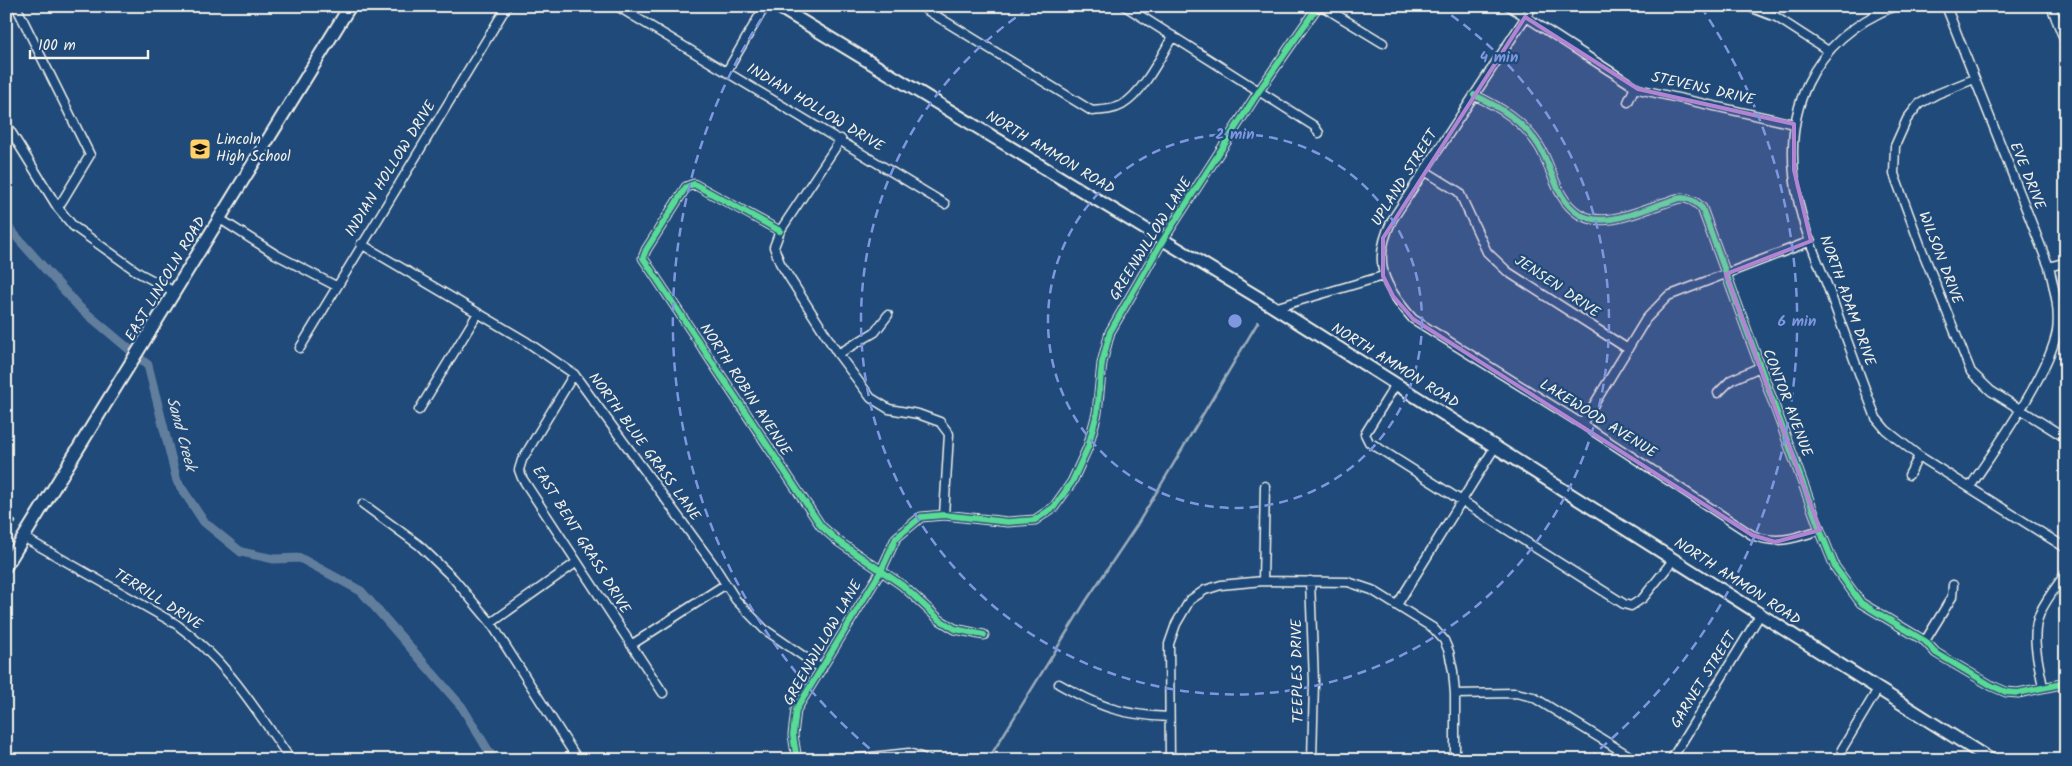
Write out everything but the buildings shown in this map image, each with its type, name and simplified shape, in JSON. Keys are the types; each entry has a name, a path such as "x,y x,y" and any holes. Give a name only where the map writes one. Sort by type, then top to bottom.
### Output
{"main road":[{"name":"EAST LINCOLN ROAD","path":"6,566 350,6"},
{"name":"NORTH AMMON ROAD","path":"777,6 1274,308 1991,760"}],"street":[{"path":"16,6 90,155 58,208"},
{"name":"INDIAN HOLLOW DRIVE","path":"300,348 507,6"},
{"name":"INDIAN HOLLOW DRIVE","path":"618,6 841,139 945,204"},
{"path":"727,71 766,6"},
{"path":"920,6 1092,111 1108,110 1123,104 1139,89 1173,36"},
{"path":"1125,6 1314,126 1319,133"},
{"path":"1320,6 1384,44"},
{"name":"GREENWILLOW LANE","path":"797,760 793,735 796,710 881,571 896,538 921,518 944,515 1008,522 1035,520 1054,507 1072,482 1088,447 1097,413 1102,363 1110,332 1163,240 1260,91 1320,6"},
{"name":"STEVENS DRIVE","path":"1509,6 1635,87 1657,94 1794,124"},
{"name":"UPLAND STREET","path":"1383,276 1381,250 1383,238 1392,220 1533,6"},
{"path":"1747,6 1776,17 1827,50"},
{"name":"NORTH ADAM DRIVE","path":"1895,6 1863,22 1827,50 1808,85 1794,124 1794,170 1798,201 1876,418 1886,430 1919,456 2066,548"},
{"name":"EVE DRIVE","path":"1946,6 2049,267 2058,310 2057,332 2042,369 2020,409 1970,488"},
{"path":"2050,6 2066,44"},
{"name":"WILSON DRIVE","path":"1974,79 1937,94 1919,104 1907,119 1895,146 1894,174 1925,259 1971,372 1991,391 2066,438"},
{"path":"1628,102 1635,87"},
{"name":"CONTOR AVENUE","path":"1474,95 1526,128 1540,147 1563,199 1579,214 1595,219 1610,220 1682,198 1697,203 1702,208 1820,530 1835,567 1861,603 1925,641 1936,653 1992,686 2006,692 2018,693 2066,683"},
{"path":"6,124 58,208 73,226 139,273 175,292"},
{"path":"841,139 780,231 774,247 780,263 838,354 871,398 888,409 918,414 940,422 949,434 944,515"},
{"name":"JENSEN DRIVE","path":"1425,171 1459,192 1487,252 1508,272 1628,349"},
{"name":"NORTH ROBIN AVENUE","path":"780,231 694,184 686,188 646,250 643,258 821,526 839,542 902,585 940,620 954,628 984,635"},
{"path":"220,219 275,254 336,286"},
{"path":"1582,424 1646,319 1668,296 1811,241"},
{"name":"NORTH BLUE GRASS LANE","path":"362,244 527,342 574,374 736,600 764,629 822,668"},
{"path":"2049,267 2066,262"},
{"path":"1274,308 1383,276"},
{"name":"LAKEWOOD AVENUE","path":"1383,276 1393,296 1413,319 1582,424 1752,535 1775,542 1787,541 1820,530"},
{"path":"419,410 478,313"},
{"path":"838,354 875,332 888,315"},
{"path":"1718,393 1731,380 1760,367"},
{"name":"EAST BENT GRASS DRIVE","path":"574,374 522,460 519,470 522,478 662,693"},
{"path":"1396,384 1365,434 1369,442 1460,501 1624,604 1631,606 1643,598 1674,559"},
{"path":"1398,604 1494,447"},
{"path":"1909,475 1919,456"},
{"path":"1263,580 1265,486"},
{"path":"363,504 393,524 419,545 452,578 491,623 578,760"},
{"name":"TERRILL DRIVE","path":"24,537 167,619 195,638 216,657 291,760"},
{"path":"491,623 577,562"},
{"path":"2043,687 2036,649 2037,624 2040,612 2066,572"},
{"path":"1170,760 1169,644 1176,624 1190,600 1205,590 1221,585 1263,580 1348,582 1372,590 1398,604 1433,628 1444,640 1450,652 1455,694 1454,760"},
{"name":"TEEPLES DRIVE","path":"1310,581 1314,682 1312,760"},
{"path":"631,645 726,584"},
{"path":"1925,641 1952,597 1953,585"},
{"name":"GARNET STREET","path":"1671,760 1760,615"},
{"path":"1059,684 1109,709 1131,714 1169,717"},
{"path":"1842,749 1878,689"},
{"path":"1455,694 1516,693 1533,697 1636,760"},
{"path":"844,760 909,753 929,760"}],"highlighted area":[{"path":"1525,17 1638,89 1794,124 1794,170 1811,241 1726,274 1820,530 1775,542 1752,535 1413,319 1393,296 1383,276 1383,238"}],"waterway":[{"name":"Sand Creek","path":"6,225 79,307 148,365 177,481 204,522 241,552 274,559 300,558 361,591 462,707 494,760"},
{"path":"988,760 1086,601 1137,525 1258,322"}],"railway":[{"path":"6,518 14,522"}],"cycle path":[{"path":"797,760 793,735 796,710 881,571 896,538 921,517 944,515 1008,522 1035,520 1054,507 1072,482 1088,447 1097,413 1102,363 1110,332 1163,240 1259,91 1318,6"},
{"path":"1474,95 1502,110 1526,129 1544,155 1559,192 1571,208 1579,214 1599,220 1610,219 1633,214 1682,198 1693,201 1702,208 1820,530 1835,567 1861,603 1925,641 1936,653 1992,686 2006,692 2018,693 2066,683"},
{"path":"780,231 694,184 686,187 646,250 643,258 821,526 839,542 902,585 940,620 955,629 984,635"}],"place":[{"name":"Lincoln High School","path":"200,149"}]}
